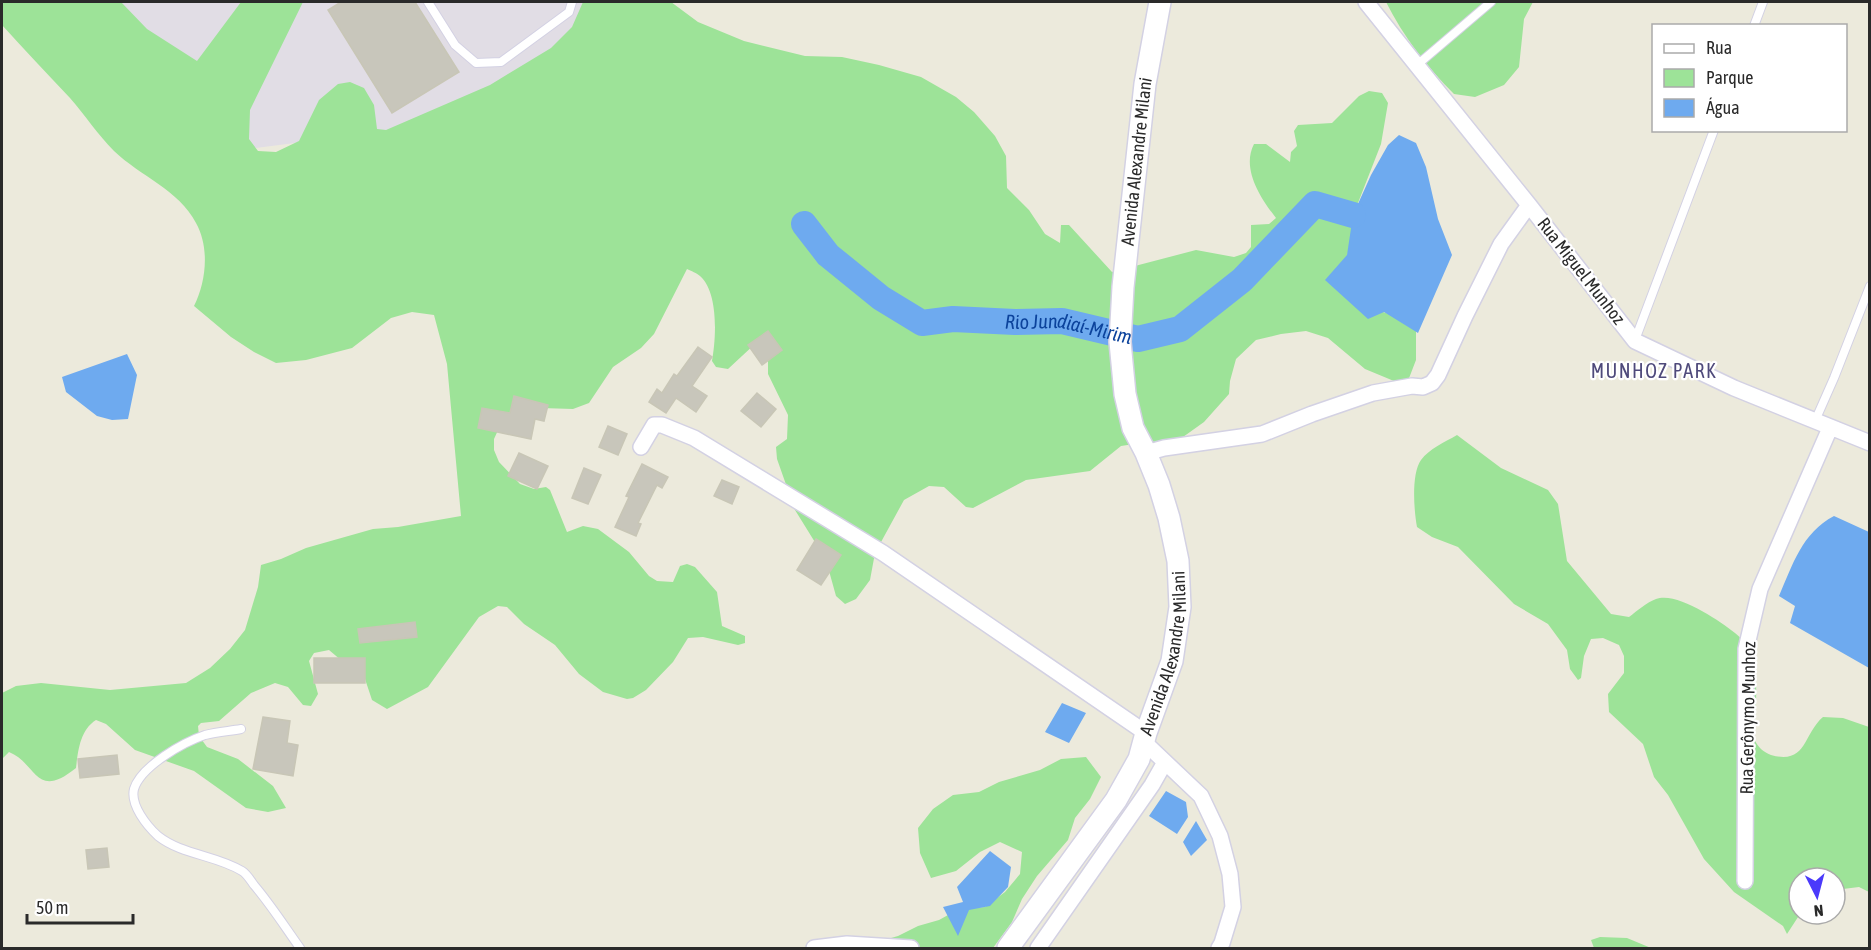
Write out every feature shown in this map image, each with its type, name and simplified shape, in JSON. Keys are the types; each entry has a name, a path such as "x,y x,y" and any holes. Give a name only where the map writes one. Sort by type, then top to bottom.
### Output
{"street":[{"name":"Avenida Alexandre Milani","path":"1008,948 1116,800 1139,759 1172,661 1180,607 1178,561 1159,485 1130,417 1125,394 1120,342 1123,287 1145,84 1160,2"},
{"name":"Rua Miguel Munhoz","path":"1366,2 1635,341 1734,388 1869,443"},
{"path":"1146,453 1164,448 1262,434 1373,393 1412,386 1423,387 1432,383 1438,375 1464,316 1501,244 1529,205"},
{"path":"641,447 654,425 662,425 694,438 883,553 1145,737 1165,762 1201,796 1220,836 1230,874 1233,907 1219,948"},
{"name":"Rua Gerônymo Munhoz","path":"1745,881 1746,649 1760,589 1830,428"},
{"path":"1038,948 1152,785 1165,762"},
{"path":"814,948 847,944 911,948"}],"lane":[{"path":"428,2 455,45 476,63 501,62 569,12 572,2"},
{"path":"1417,65 1491,2"},
{"path":"1755,24 1763,2"},
{"path":"1635,341 1713,132"},
{"path":"1815,421 1869,286"},
{"path":"242,729 206,735 170,751 139,778 133,791 135,804 142,817 157,835 174,847 209,857 244,872 300,948"}],"shaded area":[{"path":"107,2 607,2 575,107 217,153"}],"green space":[{"path":"2,2 121,2 147,29 197,61 241,2 303,2 250,110 249,139 258,151 276,152 299,141 319,100 338,84 350,82 364,88 374,105 377,129 386,130 490,85 551,48 572,27 583,2 671,2 698,22 744,41 805,56 842,57 879,65 921,77 956,97 974,112 995,136 1006,156 1007,188 1029,210 1045,234 1060,243 1061,225 1069,225 1112,272 1196,250 1234,257 1246,253 1251,247 1251,225 1269,224 1276,218 1259,193 1251,173 1250,163 1254,144 1266,144 1290,162 1291,152 1297,146 1294,131 1298,125 1332,123 1359,96 1369,91 1382,93 1388,103 1381,144 1356,208 1345,269 1383,312 1411,321 1416,326 1416,360 1406,386 1365,369 1328,338 1306,331 1256,340 1236,359 1229,394 1204,422 1176,442 1157,448 1134,444 1121,446 1090,471 1026,480 973,508 966,507 944,487 929,486 904,500 875,553 870,580 856,599 845,604 836,596 826,560 795,510 777,459 776,447 787,439 788,415 768,374 768,348 756,343 728,369 716,367 712,361 715,317 710,293 700,276 687,269 654,334 641,348 613,367 589,403 573,409 541,408 499,428 494,439 494,450 499,462 520,484 534,489 546,487 550,490 567,532 583,526 598,529 629,552 649,576 657,581 673,582 680,566 687,564 695,567 717,592 722,626 745,636 745,643 738,645 703,637 688,638 673,662 646,690 627,699 603,692 579,674 555,645 524,624 507,607 498,606 479,617 428,687 387,709 372,700 361,667 342,661 329,650 314,653 309,661 318,694 311,706 303,705 288,687 275,683 251,693 219,721 201,723 198,726 199,736 207,747 238,759 273,786 286,808 268,812 246,808 194,771 135,750 106,724 96,720 83,735 76,768 52,781 44,780 9,752 2,759 2,693 16,686 41,683 110,690 186,683 210,668 230,649 245,630 258,587 261,565 306,548 373,529 461,516 447,364 434,315 412,312 391,318 352,348 306,360 276,363 231,337 194,306 204,276 205,254 200,233 189,211 169,192 124,160 108,145 70,98 2,25"},
{"path":"1386,2 1533,2 1524,19 1519,67 1504,85 1475,97 1454,94 1416,51"},
{"path":"1457,435 1501,468 1548,490 1558,504 1567,561 1611,614 1629,617 1656,599 1675,599 1708,614 1741,638 1753,660 1755,670 1754,739 1763,751 1771,755 1792,756 1803,746 1823,717 1843,718 1869,727 1869,892 1859,887 1847,888 1847,866 1787,866 1787,926 1792,926 1787,934 1783,926 1734,892 1704,859 1668,795 1654,777 1643,744 1609,712 1608,694 1624,673 1624,656 1619,645 1603,638 1591,639 1584,656 1581,678 1578,680 1570,669 1567,650 1548,624 1514,604 1458,547 1432,537 1417,527 1414,493 1418,466 1428,452"},
{"path":"1086,757 1101,777 1090,799 1075,818 1068,840 1037,876 1022,899 1012,922 993,948 874,948 877,942 939,920 959,909 985,907 1005,892 1020,874 1022,852 1000,842 980,852 956,871 931,878 920,853 918,828 933,809 953,795 979,792 999,782 1040,770 1061,759"},
{"path":"1600,937 1627,938 1651,948 1594,948 1591,940"}],"water":[{"path":"1399,135 1416,143 1426,167 1438,219 1452,255 1418,333 1384,312 1368,319 1325,280 1347,255 1353,215 1388,145"},
{"path":"127,354 137,375 128,419 112,420 97,416 66,392 62,377"},
{"path":"1834,516 1869,532 1869,668 1790,623 1795,606 1779,596 1806,540 1823,523"},
{"path":"1062,703 1086,713 1069,743 1045,732"},
{"path":"1166,791 1186,802 1188,817 1177,834 1149,816"},
{"path":"1196,821 1207,840 1191,856 1183,842"},
{"path":"990,851 1011,867 1008,887 990,906 969,910 958,936 943,907 963,902 957,887"}],"building":[{"path":"341,2 415,2 459,72 392,113 328,10"},
{"path":"768,331 782,350 762,365 748,345"},
{"path":"698,347 712,357 692,386 707,396 696,412 676,398 666,413 649,402 657,389 662,393 674,374 677,376"},
{"path":"757,393 776,409 761,427 741,411"},
{"path":"514,396 548,405 544,421 535,419 531,439 478,428 482,408 510,413"},
{"path":"608,426 627,434 618,455 599,447"},
{"path":"519,453 548,466 537,489 508,476"},
{"path":"642,464 668,477 662,488 657,485 638,523 641,524 636,536 615,527 629,497 626,496"},
{"path":"584,468 601,475 588,504 572,498"},
{"path":"722,480 739,487 732,504 714,496"},
{"path":"816,539 841,555 821,585 797,570"},
{"path":"415,622 417,637 360,643 358,629"},
{"path":"314,658 365,658 365,683 314,683"},
{"path":"263,717 290,721 287,743 298,745 293,776 253,769"},
{"path":"117,755 119,774 80,778 78,759"},
{"path":"107,848 109,867 88,869 86,850"}],"waterway":[{"name":"Rio Jundiaí-Mirim","path":"804,224 828,255 881,298 922,323 953,319 1015,322 1062,321 1138,339 1180,329 1242,280 1315,204 1353,215"}],"district":[{"name":"MUNHOZ PARK","path":"1654,371"}]}
